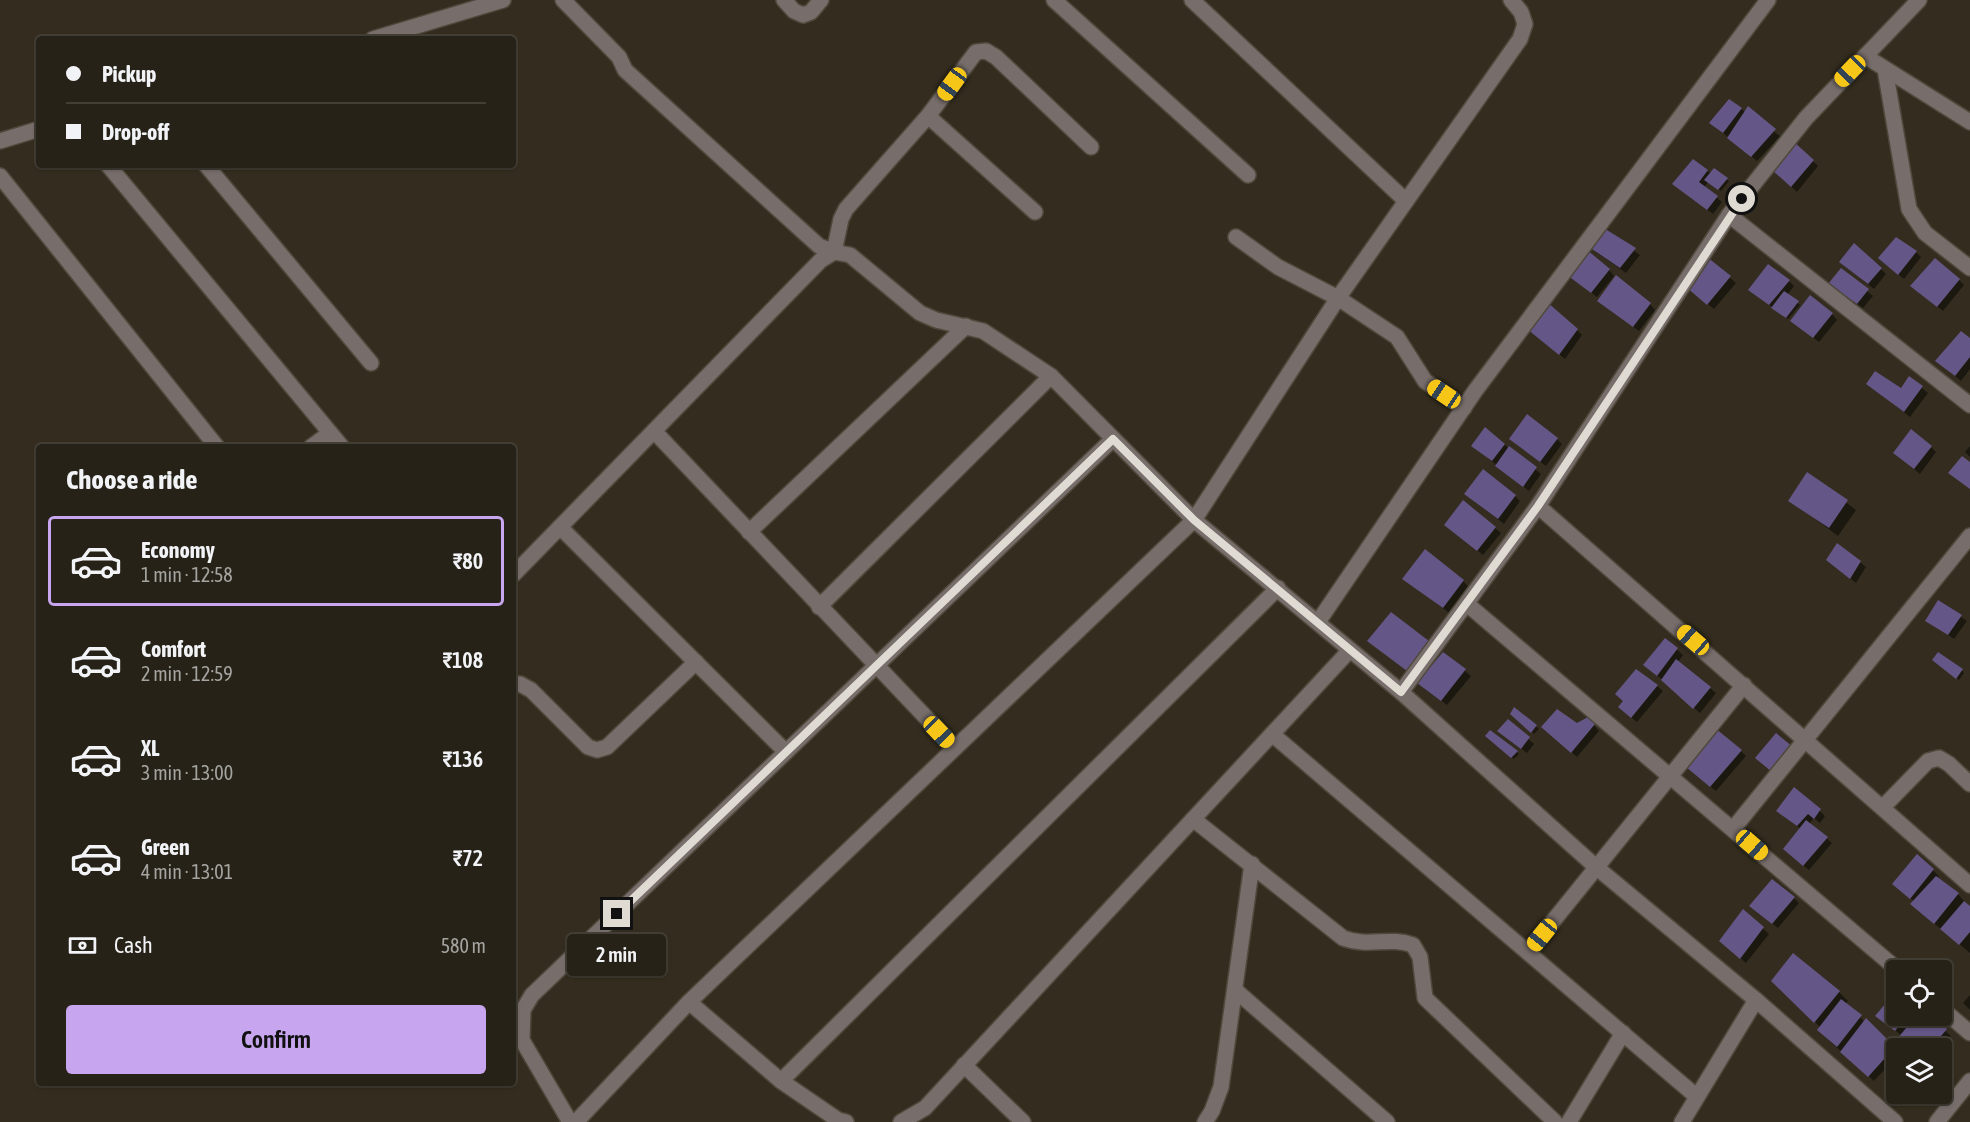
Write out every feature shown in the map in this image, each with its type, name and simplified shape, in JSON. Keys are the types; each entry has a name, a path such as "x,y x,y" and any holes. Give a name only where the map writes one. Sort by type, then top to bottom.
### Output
{"street":[{"path":"383,36 503,0"},
{"path":"563,0 619,57 626,70 819,246 850,255 920,313 936,320 983,331 1051,376 1194,520 1401,692 1596,867 1756,1000 1895,1122"},
{"path":"784,0 794,11 803,15 811,12 821,0"},
{"path":"1054,0 1248,175"},
{"path":"1192,0 1406,201"},
{"path":"576,1122 689,1002 1194,520 1338,298 1520,39 1526,24 1521,12 1511,0"},
{"path":"1318,622 1464,408 1768,0"},
{"path":"1401,692 1538,506 1729,215 1806,118 1918,0"},
{"path":"516,572 821,260 834,252 841,219 846,209 928,116 976,52 986,51 996,57 1091,147"},
{"path":"1865,56 1970,122"},
{"path":"1885,69 1909,209 1925,233 1970,268"},
{"path":"928,116 1035,212"},
{"path":"0,141 36,130"},
{"path":"110,168 339,444"},
{"path":"208,168 371,363"},
{"path":"0,176 215,444"},
{"path":"1729,215 1970,405"},
{"path":"1236,237 1278,267 1338,298 1396,337 1425,381 1464,408"},
{"path":"749,532 966,326"},
{"path":"819,607 1051,376"},
{"path":"654,431 955,748"},
{"path":"315,444 330,433"},
{"path":"570,1122 522,1040 520,1023 523,1010 532,995 1113,439"},
{"path":"1538,506 1805,737 1970,885"},
{"path":"560,527 786,752"},
{"path":"1733,829 1805,737 1970,536"},
{"path":"781,1081 1278,588"},
{"path":"1467,604 1886,960"},
{"path":"901,1122 925,1108 1350,650"},
{"path":"516,684 531,690 588,747 597,750 607,747 696,662"},
{"path":"1528,952 1744,685"},
{"path":"1272,734 1696,1096"},
{"path":"1883,807 1928,761 1939,758 1949,764 1970,784"},
{"path":"1194,819 1343,938 1368,944 1401,940 1413,945 1420,957 1425,998 1556,1122"},
{"path":"1205,1122 1221,1087 1252,864"},
{"path":"1234,990 1387,1122"},
{"path":"1682,1122 1756,1000"},
{"path":"689,1002 781,1081 838,1120 846,1122"},
{"path":"1952,1017 1970,1033"},
{"path":"1569,1122 1623,1033"},
{"path":"964,1065 1023,1122"},
{"path":"1937,1122 1970,1081"}],"building":[{"path":"1729,99 1742,108 1723,133 1709,123"},
{"path":"1748,106 1776,129 1751,157 1727,138"},
{"path":"1794,142 1814,160 1791,187 1772,170"},
{"path":"1693,159 1708,170 1699,182 1718,196 1707,210 1672,184"},
{"path":"1714,168 1728,178 1718,190 1704,180"},
{"path":"1602,227 1636,248 1620,268 1589,247"},
{"path":"1896,237 1917,251 1898,275 1878,258"},
{"path":"1854,243 1882,268 1868,284 1839,262"},
{"path":"1586,249 1610,269 1591,293 1567,275"},
{"path":"1707,257 1731,276 1707,305 1686,287"},
{"path":"1935,258 1960,279 1937,307 1910,286"},
{"path":"1768,264 1790,280 1769,305 1748,290"},
{"path":"1841,268 1869,289 1857,304 1828,284"},
{"path":"1616,275 1651,303 1633,327 1597,301"},
{"path":"1784,291 1799,301 1786,318 1771,308"},
{"path":"1810,295 1833,313 1813,338 1790,321"},
{"path":"1547,302 1578,329 1559,355 1527,329"},
{"path":"1961,331 1970,338 1970,357 1955,376 1935,361"},
{"path":"1875,371 1901,388 1909,376 1923,386 1904,412 1866,384"},
{"path":"1527,414 1558,438 1540,462 1509,439"},
{"path":"1485,427 1505,444 1492,461 1471,446"},
{"path":"1911,429 1932,446 1914,469 1893,453"},
{"path":"1509,446 1537,467 1523,487 1495,466"},
{"path":"1962,456 1970,462 1970,489 1948,473"},
{"path":"1483,469 1516,495 1498,519 1464,494"},
{"path":"1807,472 1848,500 1829,528 1788,501"},
{"path":"1463,500 1496,527 1477,551 1444,525"},
{"path":"1837,543 1861,561 1850,579 1826,560"},
{"path":"1425,549 1464,580 1443,608 1402,579"},
{"path":"1938,600 1962,615 1948,635 1925,621"},
{"path":"1391,612 1429,641 1407,671 1367,641"},
{"path":"1665,638 1678,648 1657,676 1643,665"},
{"path":"1443,652 1466,669 1441,701 1417,683"},
{"path":"1938,652 1963,669 1956,679 1932,660"},
{"path":"1676,659 1711,687 1693,709 1661,680"},
{"path":"1636,669 1658,685 1631,718 1618,707 1623,701 1615,694"},
{"path":"1514,707 1537,725 1531,733 1510,714"},
{"path":"1557,709 1577,723 1588,717 1595,724 1571,753 1541,727"},
{"path":"1508,719 1530,737 1521,749 1497,731"},
{"path":"1715,728 1742,750 1710,787 1686,767"},
{"path":"1490,730 1518,751 1511,758 1485,736"},
{"path":"1776,733 1793,747 1772,772 1755,758"},
{"path":"1794,787 1821,809 1814,819 1808,814 1797,826 1776,811"},
{"path":"1806,820 1828,837 1803,866 1783,849"},
{"path":"1917,854 1934,869 1910,899 1892,884"},
{"path":"1936,876 1959,893 1934,924 1910,904"},
{"path":"1772,879 1795,897 1772,924 1749,906"},
{"path":"1964,901 1970,906 1970,932 1959,945 1940,929"},
{"path":"1743,909 1764,927 1740,959 1719,941"},
{"path":"1793,953 1840,991 1814,1023 1771,981"},
{"path":"1841,999 1862,1015 1837,1047 1817,1030"},
{"path":"1886,1003 1886,1024 1875,1016"},
{"path":"1866,1018 1886,1038 1886,1057 1868,1077 1840,1052"},
{"path":"1888,1026 1899,1026 1895,1031"},
{"path":"1908,1026 1943,1026 1947,1029 1939,1038 1898,1038"}],"route":[{"path":"617,914 1113,439 1194,520 1401,692 1538,506 1729,215 1742,199"}]}
